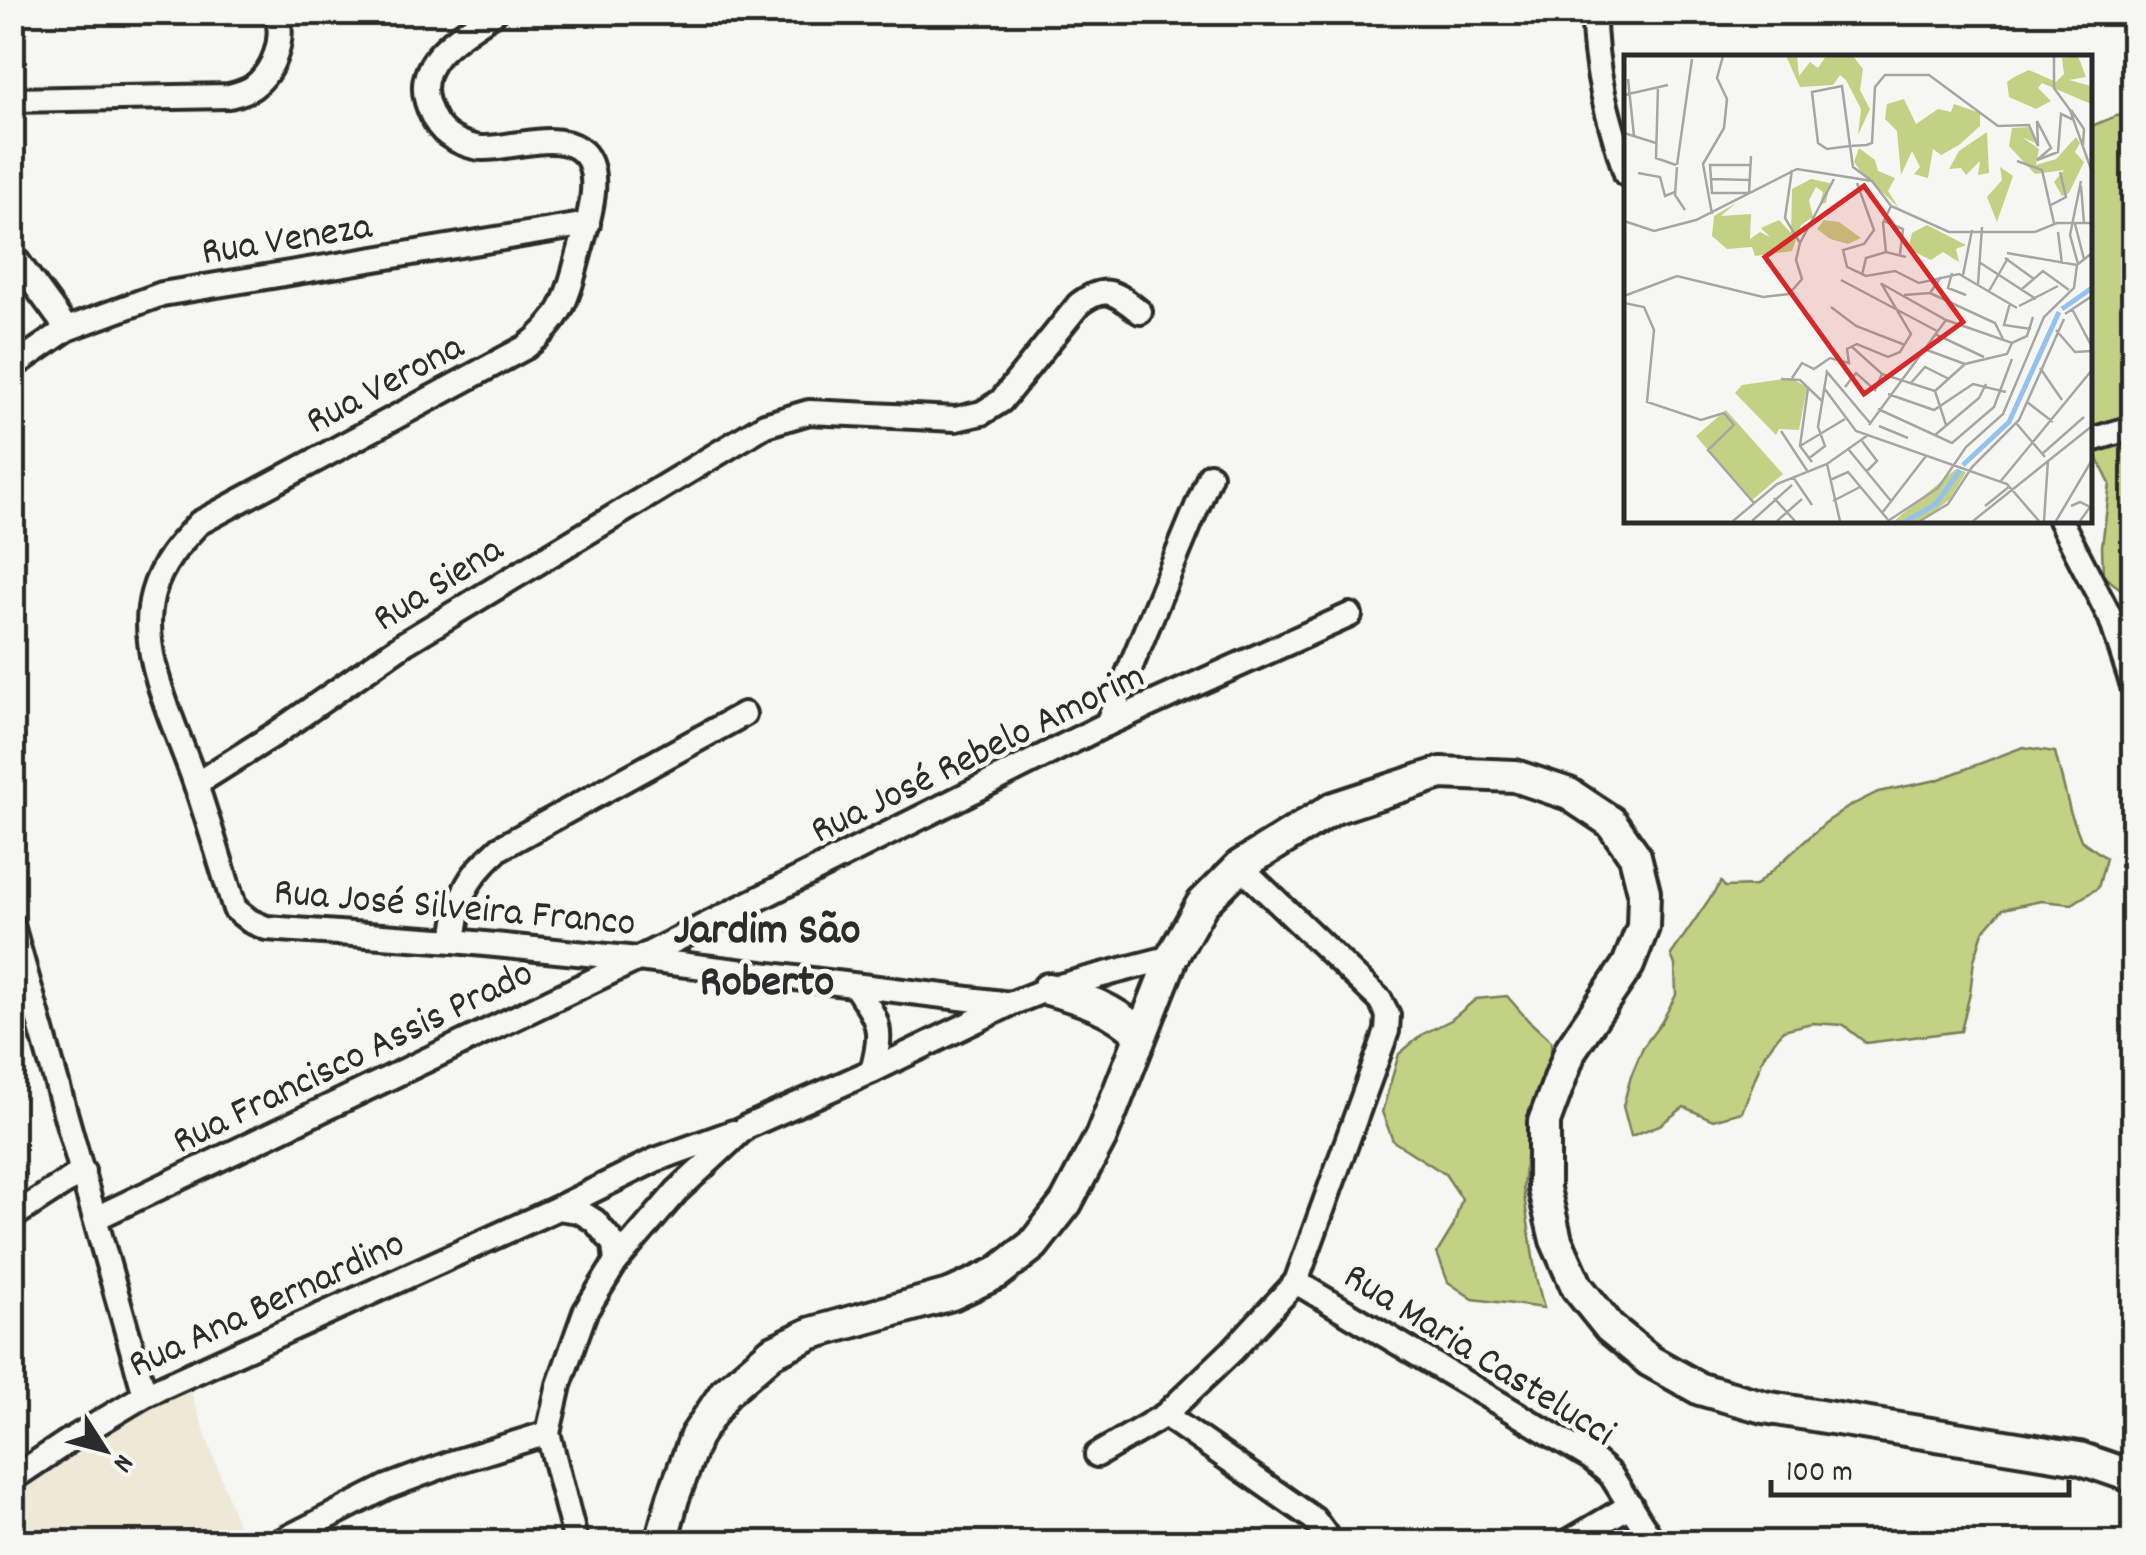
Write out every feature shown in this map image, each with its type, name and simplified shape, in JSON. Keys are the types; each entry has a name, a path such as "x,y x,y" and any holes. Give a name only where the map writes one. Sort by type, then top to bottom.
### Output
{"street":[{"path":"12,100 230,96 251,89 269,70 278,48 276,12"},
{"name":"Rua Verona","path":"250,922 235,909 196,784 158,681 150,633 153,594 169,555 199,523 526,347 556,320 588,224 594,188 590,162 581,150 560,140 478,149 453,139 434,123 425,96 426,74 444,48 495,12"},
{"path":"1594,12 1593,39 1606,113 1624,168"},
{"name":"Rua Veneza","path":"12,367 67,329 162,294 588,224"},
{"path":"12,254 67,329"},
{"name":"Rua Siena","path":"196,784 276,734 405,642 764,425 809,412 956,419 982,412 1000,400 1079,304 1091,295 1116,293 1140,312"},
{"path":"2091,439 2134,427"},
{"path":"1107,724 1210,475"},
{"path":"2061,522 2111,620 2134,690"},
{"name":"Rua José Rebelo Amorim","path":"638,959 1107,724 1350,615"},
{"path":"454,941 460,899 476,870 500,848 744,714"},
{"path":"660,1542 696,1436 725,1394 772,1352 812,1333 952,1294 997,1273 1033,1245 1066,1203 1101,1136 1172,957 1202,904 1240,866 1334,808 1442,774 1514,776 1569,794 1611,822 1635,856 1644,892 1643,927 1628,966 1571,1049 1544,1122 1544,1189 1556,1240 1577,1287 1610,1328 1650,1361 1700,1389 1764,1407 2079,1458 2134,1477"},
{"path":"1097,1454 1165,1415 1296,1282 1387,1031 1388,1014 1380,1000 1240,866"},
{"name":"Rua José Silveira Franco","path":"250,922 266,928 638,959 1010,1004"},
{"path":"12,925 16,953 83,1171 145,1395"},
{"name":"Rua Ana Bernardino","path":"12,1479 145,1395 558,1208 655,1160 746,1127 1048,989 1172,957"},
{"name":"Rua Francisco Assis Prado","path":"96,1218 638,959"},
{"path":"855,986 880,1032 872,1072"},
{"path":"1048,989 1092,1001 1126,1020 1140,1034"},
{"path":"576,1542 548,1434 558,1385 585,1312 616,1262 677,1191 746,1127"},
{"path":"655,1160 666,1166 677,1191"},
{"path":"12,1217 83,1171"},
{"path":"558,1208 579,1211 595,1222 614,1244 616,1262"},
{"name":"Rua Maria Castelucci","path":"1296,1282 1591,1458 1610,1476 1652,1542"},
{"path":"1165,1415 1314,1518 1327,1542"},
{"path":"279,1542 387,1487 548,1434"},
{"path":"1568,1542 1631,1505"}],"shaded area":[{"path":"185,1376 244,1542 13,1542 13,1482"}],"green space":[{"path":"2133,114 2133,594 2103,576 2102,546 2110,484 2096,456 2091,455 2091,126"},
{"path":"2023,747 2055,752 2081,840 2106,858 2098,888 2072,904 2041,901 2003,909 1983,932 1961,1031 1866,1043 1843,1025 1812,1023 1783,1030 1764,1055 1742,1112 1713,1120 1684,1107 1660,1125 1631,1136 1623,1106 1643,1047 1676,995 1671,955 1721,882 1725,887 1755,886 1825,823 1878,792 1937,780"},
{"path":"1507,996 1551,1041 1552,1071 1526,1158 1523,1188 1544,1308 1473,1299 1448,1282 1437,1253 1453,1227 1462,1199 1445,1174 1393,1141 1382,1112 1399,1054 1476,999"}],"district":[{"name":"Jardim São Roberto","path":"767,952"}]}
